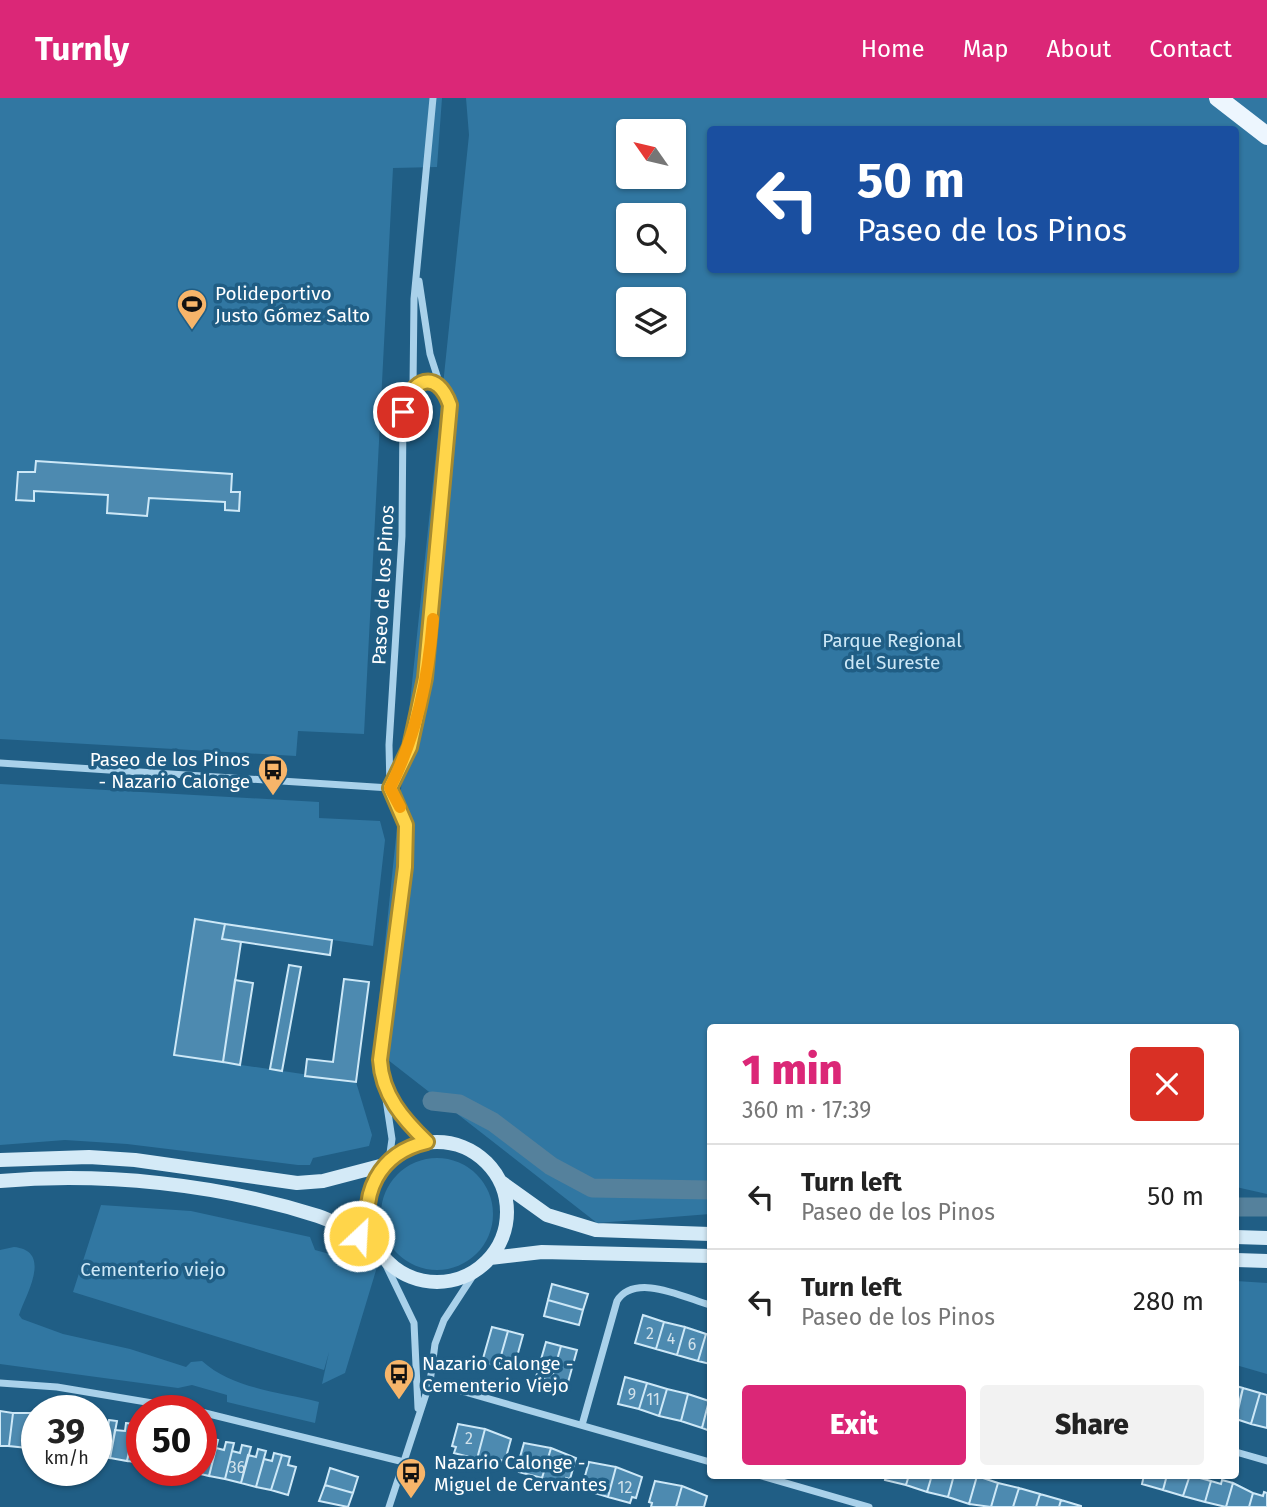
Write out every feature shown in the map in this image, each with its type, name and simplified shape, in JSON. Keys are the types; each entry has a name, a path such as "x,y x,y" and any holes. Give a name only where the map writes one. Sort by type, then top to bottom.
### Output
{"main road":[{"path":"1218,98 1267,136"},
{"path":"501,1182 507,1202 507,1222 501,1241 490,1258 476,1271 449,1282 434,1283 406,1276 383,1259 372,1241 366,1206 370,1189 387,1162 400,1151 427,1142 457,1144 471,1150 483,1158 501,1182 547,1215 596,1230 707,1234"},
{"path":"0,1160 89,1157 135,1160 297,1183 323,1181 387,1162"},
{"path":"0,1181 30,1178 126,1181 245,1197 321,1217 372,1241"},
{"path":"1239,1237 1267,1238"},
{"path":"490,1258 542,1252 707,1256"},
{"path":"1239,1260 1267,1261"}],"street":[{"name":"Paseo de los Pinos","path":"387,1162 392,1139 380,1060 406,825 390,788 389,745 402,536 403,412 413,386 414,299 433,98"},
{"name":"Paseo de los Pinos","path":"390,788 410,747 431,638 450,405 441,389 432,362 418,278"},
{"path":"413,386 430,382 441,389"},
{"path":"0,763 390,788"},
{"name":"Paseo de los Pinos","path":"381,1076 400,1117 427,1142"},
{"path":"383,1259 414,1324 418,1414"},
{"path":"389,1507 430,1382 435,1345 443,1320 456,1296 476,1271"},
{"path":"582,1425 622,1293 635,1287 646,1287 707,1304"},
{"path":"430,1382 707,1461"},
{"path":"0,1383 57,1387 126,1399"},
{"path":"217,1416 404,1462"},
{"path":"1239,1453 1267,1461"},
{"path":"772,1479 869,1507"}],"green space":[{"name":"Polideportivo Justo Gómez Salto","path":"0,98 442,98 437,167 393,168 364,734 298,731 296,756 0,739"},
{"name":"Parque Regional del Sureste","path":"466,98 1267,98 1267,1194 1239,1188 1239,1024 707,1024 707,1214 597,1223 374,1049 469,135"},
{"path":"0,784 319,802 319,818 380,821 385,840 373,946 195,920 174,1055 356,1082 372,1135 369,1146 313,1158 310,1165 298,1165 127,1144 65,1140 0,1145"},
{"path":"437,1158 458,1162 477,1174 489,1193 493,1214 489,1235 477,1254 458,1266 437,1270 416,1266 397,1254 385,1235 381,1214 385,1193 397,1174 416,1162"},
{"name":"Cementerio viejo","path":"101,1205 191,1211 310,1237 315,1250 377,1267 345,1373 322,1384 329,1352 324,1370 73,1292"},
{"path":"14,1247 26,1250 35,1265 31,1285 19,1315 22,1319 63,1334 130,1349 186,1367 191,1362 202,1361 242,1384 319,1402 315,1423 227,1402 227,1395 192,1385 178,1388 0,1364 0,1250"},
{"path":"1239,1281 1267,1283 1267,1374 1239,1366"}],"building":[{"path":"36,461 232,474 231,492 240,492 239,511 225,510 225,502 149,498 147,516 107,513 108,495 34,491 34,501 16,500 18,472 35,472"},
{"path":"195,919 225,924 222,939 241,942 223,1062 174,1055"},
{"path":"225,924 332,940 330,955 222,939"},
{"path":"289,965 301,967 282,1071 270,1069"},
{"path":"344,979 369,982 356,1082 305,1076 307,1059 333,1062"},
{"path":"235,980 253,983 240,1065 223,1062"},
{"path":"552,1284 588,1294 583,1310 548,1300"},
{"path":"548,1300 583,1310 579,1325 544,1316"},
{"path":"643,1315 664,1322 656,1349 635,1343"},
{"path":"664,1322 685,1327 677,1355 656,1349"},
{"path":"492,1327 508,1331 498,1366 482,1362"},
{"path":"685,1327 706,1334 698,1361 677,1355"},
{"path":"508,1331 523,1335 513,1371 498,1366"},
{"path":"706,1334 707,1334 707,1363 698,1361"},
{"path":"546,1342 561,1346 551,1381 536,1377"},
{"path":"561,1346 577,1350 567,1386 551,1381"},
{"path":"625,1377 647,1383 639,1409 618,1404"},
{"path":"647,1383 667,1389 659,1416 639,1409"},
{"path":"1239,1387 1243,1388 1239,1403"},
{"path":"1243,1388 1260,1393 1251,1424 1239,1420"},
{"path":"667,1389 688,1394 681,1421 659,1416"},
{"path":"1260,1393 1267,1395 1267,1428 1251,1424"},
{"path":"688,1394 707,1400 702,1428 681,1421"},
{"path":"707,1409 707,1430 702,1428"},
{"path":"0,1411 13,1413 9,1446 0,1446"},
{"path":"13,1413 21,1413 21,1447 9,1446"},
{"path":"112,1420 117,1421 112,1447"},
{"path":"126,1423 126,1461 112,1458 115,1430 125,1431"},
{"path":"458,1424 485,1429 477,1459 454,1453 456,1447 452,1446"},
{"path":"485,1429 511,1439 505,1461 501,1460 499,1466 477,1459"},
{"path":"226,1442 234,1443 225,1479 217,1478 217,1448 224,1450"},
{"path":"524,1443 551,1448 542,1478 519,1472 521,1465 518,1464"},
{"path":"242,1445 251,1447 241,1483 225,1479 232,1451 240,1453"},
{"path":"551,1448 576,1458 570,1479 566,1478 565,1485 542,1478"},
{"path":"258,1449 266,1451 256,1487 241,1483 248,1455 256,1457"},
{"path":"274,1453 282,1455 271,1490 256,1487 264,1459 272,1461"},
{"path":"282,1455 290,1457 288,1465 296,1467 288,1495 271,1490"},
{"path":"589,1462 616,1467 608,1497 585,1490 587,1484 583,1483"},
{"path":"616,1467 642,1477 636,1498 632,1497 630,1503 608,1497"},
{"path":"330,1468 358,1477 353,1493 325,1485"},
{"path":"885,1479 908,1479 906,1485"},
{"path":"908,1479 931,1479 927,1492 906,1485"},
{"path":"931,1479 953,1479 948,1497 927,1492"},
{"path":"953,1479 976,1479 969,1504 948,1497"},
{"path":"976,1479 998,1483 991,1507 969,1504"},
{"path":"1143,1479 1166,1479 1163,1490 1142,1484"},
{"path":"1166,1479 1189,1479 1183,1496 1163,1490"},
{"path":"1189,1479 1211,1481 1205,1502 1183,1496"},
{"path":"1222,1480 1233,1483 1226,1507 1205,1502 1211,1481 1221,1484"},
{"path":"655,1481 682,1486 676,1507 651,1507 652,1503 649,1502"},
{"path":"998,1483 1019,1488 1013,1507 991,1507"},
{"path":"1233,1483 1253,1493 1249,1507 1226,1507"},
{"path":"325,1485 353,1493 348,1507 319,1501"},
{"path":"682,1486 707,1496 704,1507 676,1507"},
{"path":"1019,1488 1040,1494 1036,1507 1013,1507"},
{"path":"1264,1492 1267,1493 1267,1507 1249,1507 1253,1493 1263,1496"},
{"path":"1040,1494 1061,1500 1059,1507 1036,1507"},
{"path":"1061,1500 1081,1506 1081,1507 1059,1507"}],"waterway":[{"path":"432,1101 459,1104 493,1122 551,1166 592,1188 707,1190"},
{"path":"1239,1207 1267,1207"}],"slow traffic":[{"path":"400,807 390,788 410,747 425,678 433,619"}],"place":[{"name":"Polideportivo Justo Gómez Salto","path":"192,331"},
{"name":"Paseo de los Pinos - Nazario Calonge","path":"273,797"},
{"name":"Nazario Calonge - Cementerio Viejo","path":"399,1401"},
{"name":"Nazario Calonge - Miguel de Cervantes","path":"411,1500"}],"route":[{"path":"359,1236 372,1241 366,1206 377,1173 400,1151 427,1142 400,1117 381,1076 380,1060 405,867 406,825 390,788 410,747 425,678 431,638 450,405 447,395 441,389 430,382 421,382 413,386 403,412"}]}
